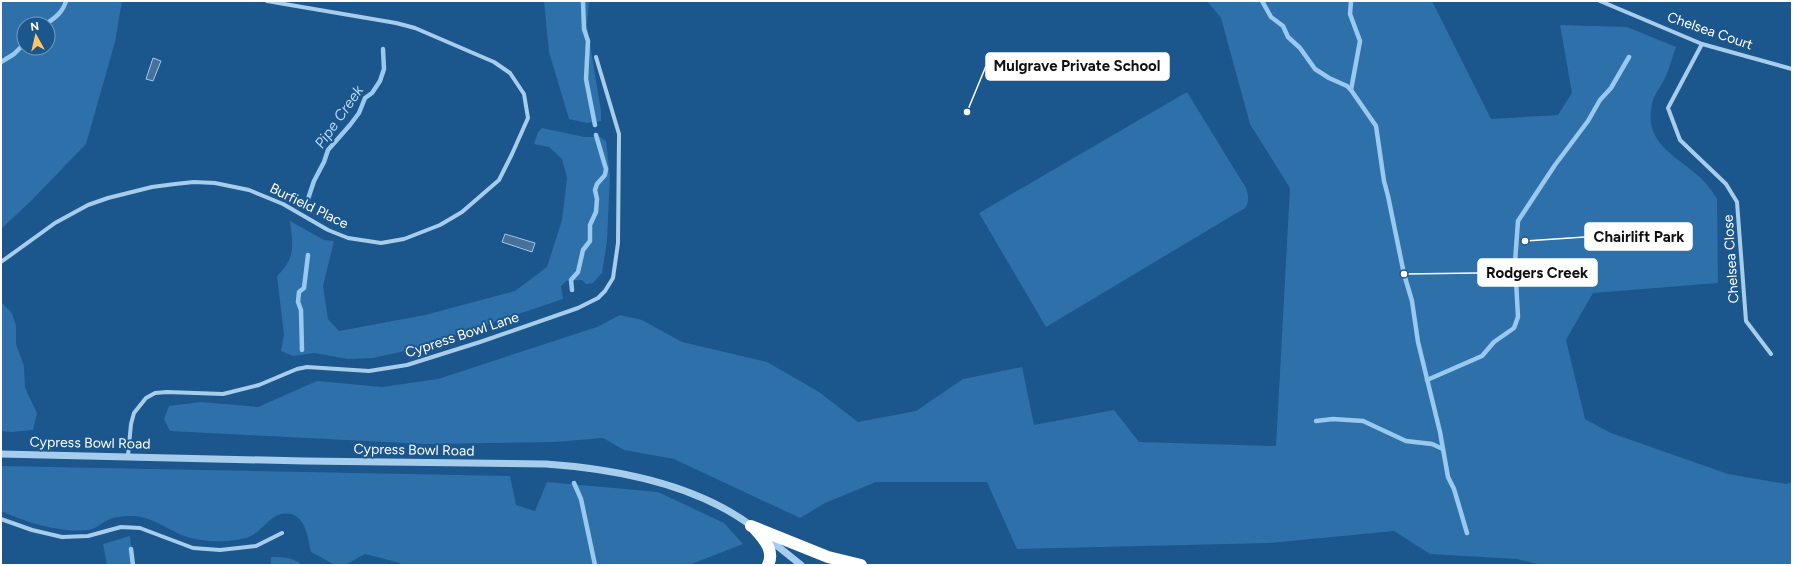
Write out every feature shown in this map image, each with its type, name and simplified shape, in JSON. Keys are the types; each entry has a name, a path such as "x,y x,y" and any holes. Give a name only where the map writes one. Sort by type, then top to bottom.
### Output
{"highway":[{"path":"751,526 764,540 768,547 771,555 768,565"},
{"path":"751,526 828,557 861,565"}],"street":[{"name":"Burfield Place","path":"1,262 72,212 108,198 152,187 194,182 231,185 249,190 273,200 328,230 348,238 380,243 404,239 440,225 462,212 498,180 528,118 524,94 516,79 503,66 429,34 396,23 267,1"},
{"name":"Chelsea Court","path":"1600,1 1702,44 1792,69"},
{"name":"Chelsea Close","path":"1702,44 1668,108 1680,140 1726,184 1737,202 1746,321 1771,354"},
{"name":"Cypress Bowl Lane","path":"128,456 131,424 134,414 146,398 155,393 223,394 258,385 297,369 307,368 369,371 407,365 546,320 584,306 598,298 610,285 613,278 618,244 618,134 596,57"},
{"name":"Cypress Bowl Road","path":"1,454 575,466 613,472 660,483 711,503 751,526 800,565"},
{"path":"1,519 32,530 62,536 88,536 121,527 140,528 193,548 220,550 256,546 282,533"}],"shaded area":[{"path":"1,1 122,1 115,42 86,144 31,201 1,229"},
{"path":"544,1 589,1 587,26 601,111 601,121 587,123 569,119 549,52"},
{"path":"1207,1 1432,1 1491,119 1558,115 1572,93 1560,25 1627,27 1676,47 1666,76 1653,100 1651,117 1652,128 1662,145 1695,173 1710,188 1717,199 1718,283 1593,293 1566,340 1585,419 1611,433 1728,474 1786,484 1792,482 1792,565 1542,565 1517,559 1430,554 1394,531 1269,543 1017,549 987,482 876,482 825,503 800,518 674,459 624,450 603,438 555,442 424,444 170,431 164,419 169,406 201,402 258,407 317,381 382,387 438,379 597,327 620,315 642,320 682,342 767,362 819,392 858,422 916,411 963,379 1022,367 1034,425 1114,410 1139,442 1276,446 1290,188 1250,124 1221,18"},
{"path":"153,58 161,61 153,81 146,79"},
{"path":"1187,92 1246,188 1248,198 1247,205 1245,208 1046,327 979,213"},
{"path":"542,128 584,137 600,137 606,141 610,175 607,241 602,273 593,283 586,284 582,280 566,281 561,286 563,299 414,349 373,358 348,359 314,353 293,356 281,351 284,335 277,276 287,263 292,251 290,221 324,240 334,241 323,286 328,319 339,331 425,315 515,291 547,267 562,220 567,178 562,159 549,147 534,144 538,132"},
{"path":"505,234 535,243 532,252 502,242"},
{"path":"1,302 12,313 16,326 16,344 24,366 25,388 37,413 33,430 12,432 1,431"},
{"path":"1,466 510,476 516,505 535,511 547,482 658,492 724,523 743,544 689,565 403,565 397,562 365,554 347,564 335,565 311,552 306,530 303,524 296,516 285,513 274,517 258,532 249,537 221,541 199,540 179,534 152,520 134,516 113,518 95,528 81,530 58,529 34,523 1,511"},
{"path":"130,536 133,565 107,565 103,544"},
{"path":"271,557 284,557 299,562 302,565 271,565"}],"waterway":[{"name":"Pipe Creek","path":"56,16 61,12 66,1"},
{"name":"Pipe Creek","path":"583,1 584,29 588,41 586,79 595,125"},
{"path":"1262,1 1271,17 1283,26 1288,37 1300,48 1315,69 1329,78 1347,86 1351,90"},
{"path":"1351,1 1350,14 1360,41 1351,90 1376,126 1384,181 1404,274 1412,301 1418,342 1440,432 1448,477 1454,489 1467,533"},
{"name":"Pipe Creek","path":"308,199 314,181 324,162 328,150 350,125 359,113 365,98 372,93 380,81 384,69 383,49"},
{"name":"Pipe Creek","path":"1,62 16,52"},
{"path":"1427,380 1482,356 1494,342 1514,328 1518,317 1515,262 1518,221 1555,165 1588,121 1600,100 1611,88 1629,57"},
{"name":"Pipe Creek","path":"572,290 571,280 578,272 583,250 590,241 590,225 596,212 597,199 595,190 597,184 605,175 606,169 596,135"},
{"name":"Pipe Creek","path":"302,350 301,310 298,302 299,292 304,288 308,255"},
{"path":"1316,421 1333,419 1363,421 1406,441 1432,444 1443,449"},
{"name":"Pipe Creek","path":"574,483 581,499 595,565"},
{"path":"131,549 133,565"}],"place":[{"name":"Mulgrave Private School","path":"967,112"},
{"name":"Chairlift Park","path":"1525,241"},
{"name":"Rodgers Creek","path":"1404,274"}]}
